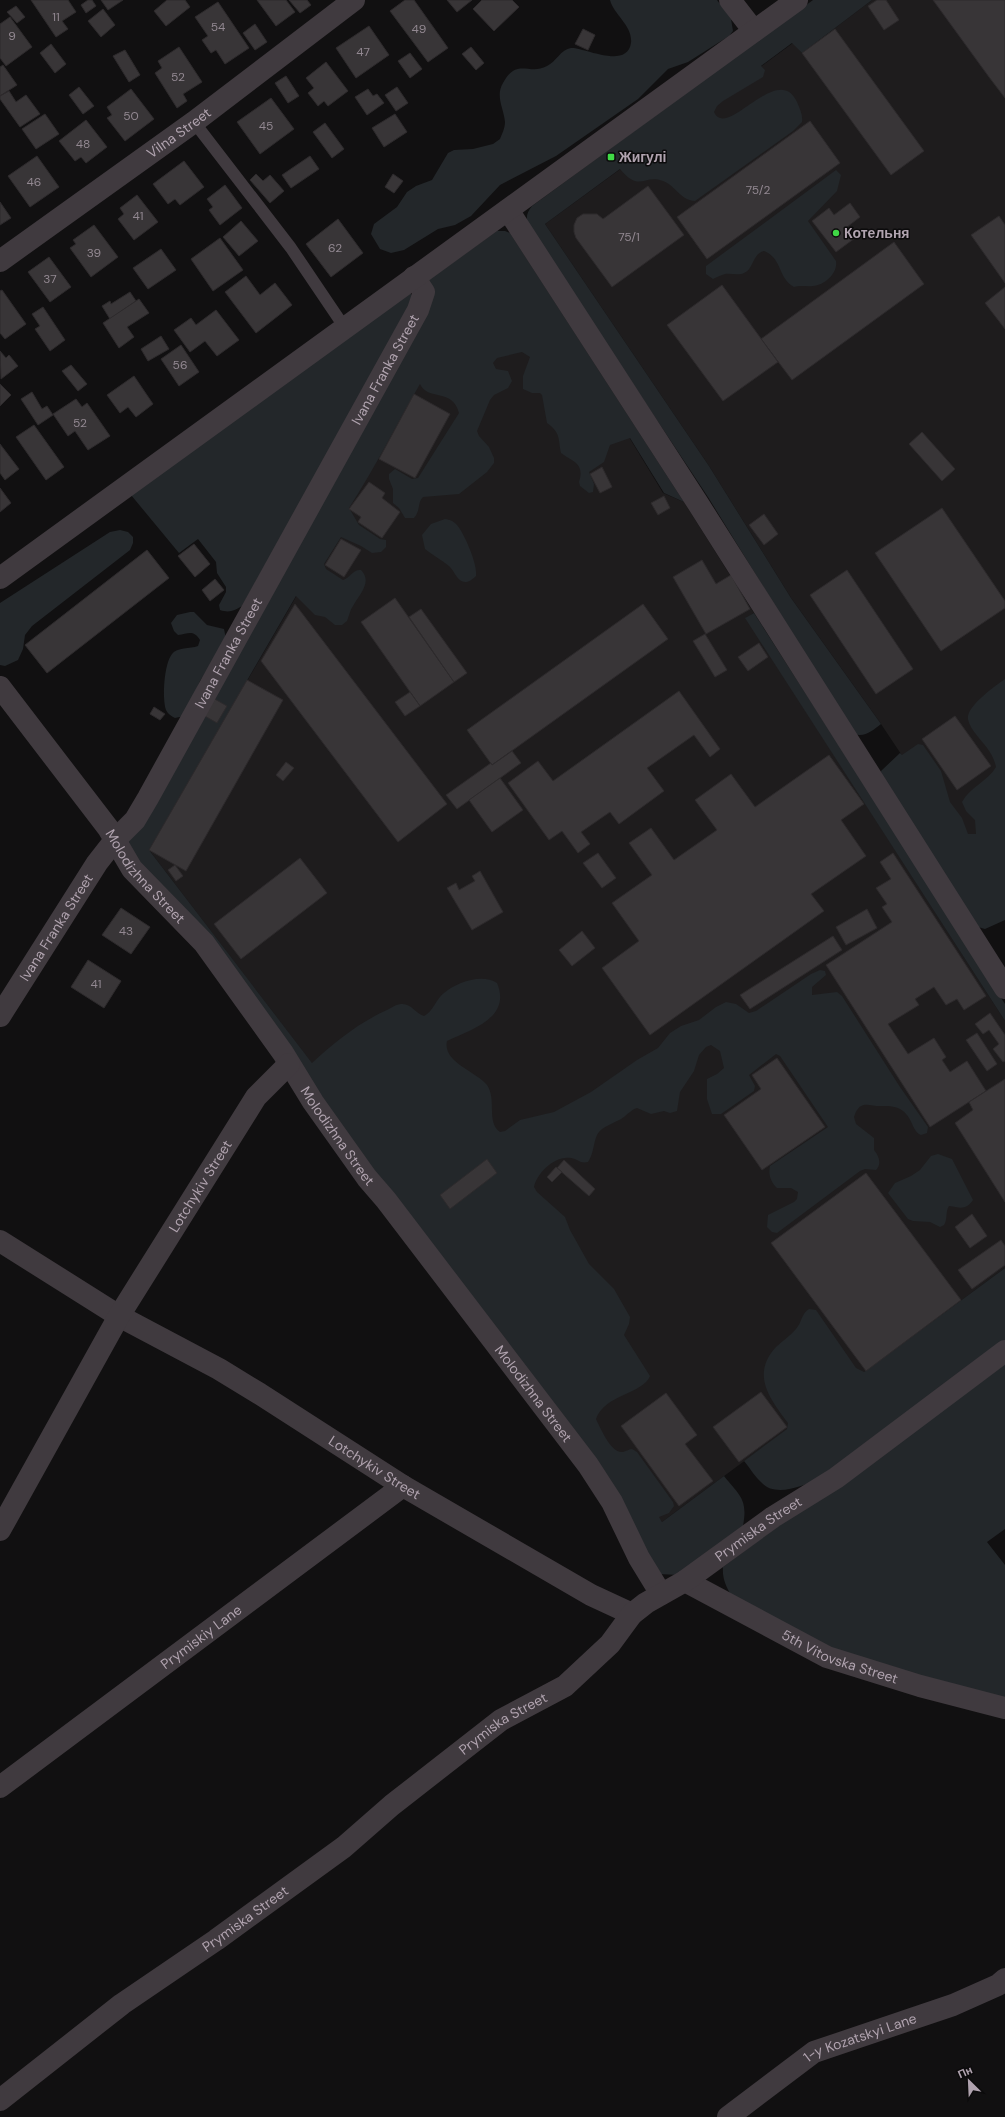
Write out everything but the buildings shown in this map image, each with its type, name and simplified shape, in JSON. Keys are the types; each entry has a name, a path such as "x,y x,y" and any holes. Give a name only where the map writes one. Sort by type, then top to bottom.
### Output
{"street":[{"name":"Vilna Street","path":"0,261 194,122 354,0"},
{"path":"730,0 754,31"},
{"path":"0,578 797,0"},
{"path":"508,210 697,502 1005,988"},
{"name":"Ivana Franka Street","path":"0,1016 97,863 115,840 135,820 418,310 424,292 414,277"},
{"name":"Molodizhna Street","path":"0,687 108,828 132,869 204,944 290,1064 313,1102 367,1178 386,1200 588,1465 612,1502 639,1558 661,1594"},
{"name":"Lotchykiv Street","path":"0,1530 119,1316 256,1097 290,1064"},
{"name":"Lotchykiv Street","path":"0,1241 119,1316 253,1390 404,1486 591,1595 632,1614"},
{"name":"Prymiska Street","path":"0,2100 122,2004 216,1940 344,1847 392,1806 501,1720 565,1686 610,1644 632,1614 661,1594 685,1581 773,1517 836,1478 1005,1351"},
{"name":"Prymiskiy Lane","path":"1,1784 404,1486"},
{"name":"5th Vitovska Street","path":"685,1581 827,1657 920,1686 1005,1708"},
{"name":"1-y Kozatskyi Lane","path":"728,2117 814,2052 953,2005 998,1985 1005,1979"}],"lane":[{"path":"194,122 291,248 346,328"}],"shaded area":[{"path":"610,0 717,0 731,19 733,31 729,36 688,62 668,69 638,99 556,156 500,185 471,216 455,225 438,229 404,250 391,253 380,249 371,234 374,224 397,207 407,192 416,186 432,180 448,153 454,150 473,149 493,144 500,139 505,122 500,93 503,83 508,75 513,71 524,68 541,69 553,62 561,53 571,48 613,56 622,55 628,51 631,43 629,31 615,11"},
{"path":"813,0 872,0 802,53 792,43 761,66 765,70 763,77 723,101 717,106 714,112 721,118 730,117 766,94 778,90 789,92 797,102 802,117 802,122 793,131 695,201 682,196 663,181 656,179 642,181 632,180 620,169 545,224 709,466 791,598 881,724 869,733 862,735 854,734 708,497 530,229 527,220 528,212 532,206"},
{"path":"872,0 1005,0 1005,910 881,724 791,598 709,466 545,224 793,43 802,53"},
{"path":"836,170 841,175 837,191 808,221 836,261 835,270 830,278 818,285 794,287 785,278 770,254 764,251 757,255 750,268 744,273 725,274 713,279 706,274 706,266"},
{"path":"497,231 505,231 510,233 684,502 664,493 630,438 610,445 604,462 589,472 594,484 593,492 589,493 580,486 579,467 574,461 561,453 557,433 547,423 542,395 540,393 532,393 523,389 523,376 530,357 522,352 497,358 493,363 496,369 508,371 512,381 508,388 494,395 490,400 477,431 479,436 489,447 494,458 494,463 487,472 459,494 423,497 420,502 418,512 414,518 405,518 399,508 393,503 393,489 389,479 389,474 395,469 412,479 418,478 459,413 456,405 451,400 428,392 423,389 420,384 368,478 349,508 359,525 380,539 386,540 386,547 381,552 372,553 341,537 324,564 326,569 343,580 358,570 361,570 366,579 364,588 350,611 347,621 342,625 335,625 325,617 315,615 296,596 149,850 312,1063 338,1040 366,1021 396,1005 408,1005 424,1016 430,1012 441,996 456,985 477,979 491,980 497,983 500,995 499,1005 494,1014 477,1027 447,1041 447,1048 455,1061 487,1085 491,1097 493,1122 500,1132 505,1131 520,1120 554,1112 591,1092 637,1060 658,1048 670,1033 681,1026 699,1020 716,1007 726,1002 736,1004 749,1013 756,1011 811,974 820,970 825,971 826,975 812,987 812,995 837,992 842,996 900,1087 928,1127 927,1133 921,1135 918,1133 906,1114 898,1108 890,1106 862,1105 856,1111 854,1117 856,1124 874,1138 874,1150 879,1160 878,1168 876,1170 865,1169 860,1171 777,1233 772,1232 767,1227 768,1215 794,1202 797,1199 798,1192 791,1188 777,1188 770,1178 770,1166 828,1127 780,1056 776,1054 749,1075 755,1086 754,1091 721,1114 712,1114 707,1099 707,1079 717,1074 724,1068 720,1051 711,1045 706,1047 699,1055 694,1071 680,1092 677,1111 670,1113 664,1111 651,1114 637,1108 633,1110 599,1132 588,1162 571,1158 559,1159 543,1171 534,1187 537,1192 565,1217 570,1230 589,1264 614,1289 630,1317 629,1324 624,1335 650,1376 640,1387 615,1399 607,1404 601,1411 596,1419 606,1439 614,1449 623,1452 632,1449 637,1452 673,1502 674,1506 669,1513 659,1517 662,1522 724,1476 741,1498 744,1510 743,1526 678,1575 659,1574 137,867 124,838 427,281"},
{"path":"522,261 663,493 684,502 754,613 746,618 1005,1021 1005,1268 662,1522 149,850 471,295"},
{"path":"406,294 411,294 415,298 242,606 231,611 220,610 219,605 226,592 226,587 217,573 216,562 198,539 179,553 131,495"},
{"path":"445,519 451,520 456,524 463,534 475,564 476,576 466,582 459,579 449,566 425,549 422,535 431,524"},
{"path":"120,530 128,532 133,537 133,543 130,550 32,626 25,635 23,649 18,660 5,666 0,665 0,603 110,532"},
{"path":"194,612 207,625 224,629 226,639 200,681 184,716 175,718 168,713 165,705 164,681 167,665 174,652 180,649 198,646 200,640 193,633 178,635 174,631 171,623 177,615"},
{"path":"754,613 1005,1004 1005,1021 745,618"},
{"path":"1005,679 1005,920 985,929 978,927 882,779 881,771 900,753 902,755 918,744 923,745 941,771 950,802 962,818 968,834 976,834 975,820 966,811 962,802 970,792 993,772 996,767 995,762 985,745 971,727 968,716 973,706 978,701"},
{"path":"938,1154 952,1159 973,1200 963,1208 949,1206 945,1223 940,1227 930,1222 913,1221 908,1219 888,1193 895,1183 920,1170 931,1156"},
{"path":"1005,1268 1005,1344 819,1479 790,1489 775,1490 762,1483 757,1478 744,1461 787,1429 788,1423 775,1405 766,1387 764,1377 765,1367 768,1357 776,1347 796,1329 806,1311 809,1309 816,1310 856,1368 864,1372"},
{"path":"1005,1358 1005,1529 987,1542 1005,1565 1005,1708 854,1671 732,1597 725,1582 723,1567"}],"place":[{"name":"Жигулі","path":"611,157"},
{"name":"Котельня","path":"836,233"}]}
